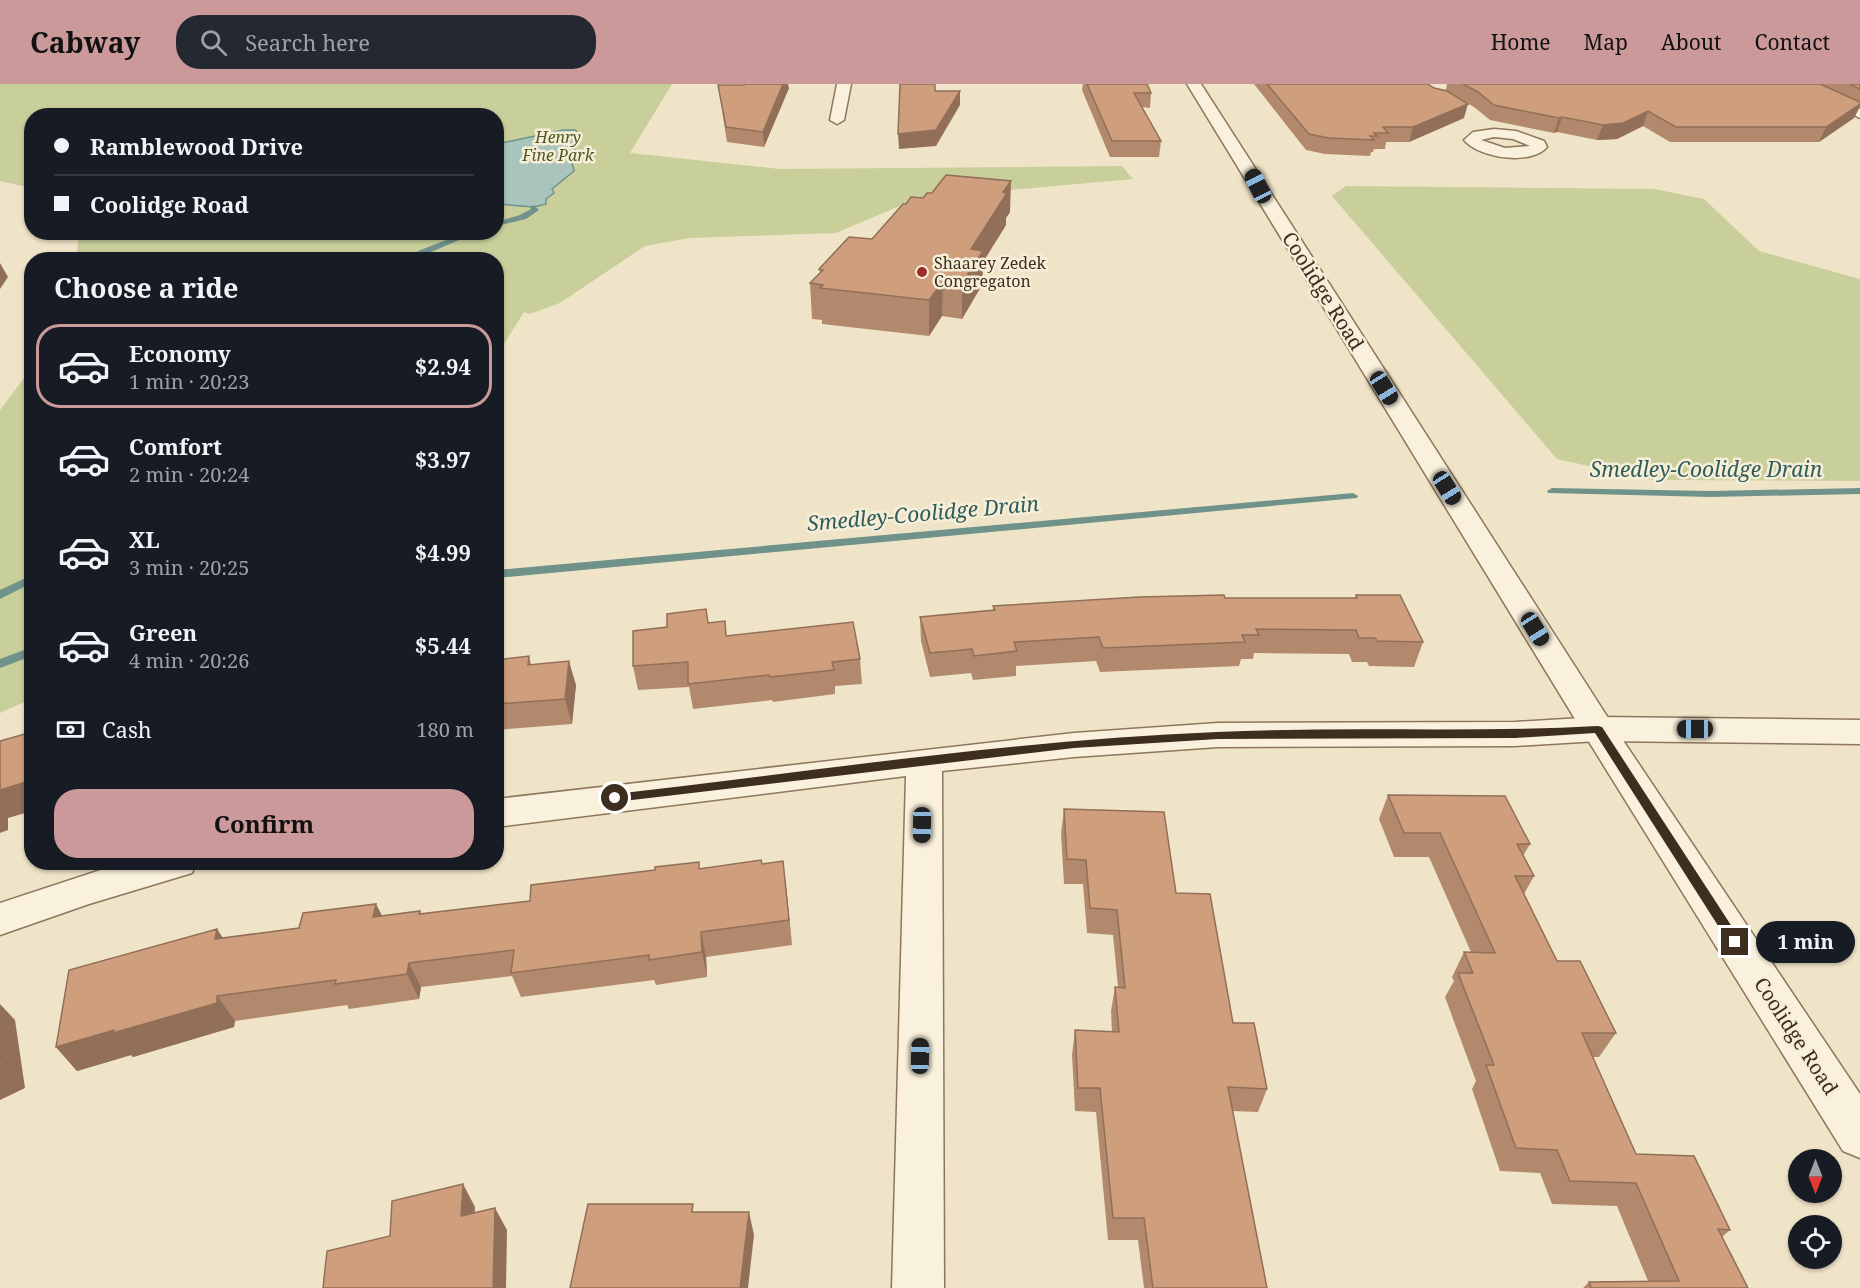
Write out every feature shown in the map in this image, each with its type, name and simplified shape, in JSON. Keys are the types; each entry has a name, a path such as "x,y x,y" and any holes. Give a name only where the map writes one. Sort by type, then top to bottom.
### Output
{"street":[{"path":"837,120 844,84"},
{"name":"Coolidge Road","path":"1194,84 1598,729 1860,1135"},
{"path":"1796,84 1860,114"},
{"path":"1479,121 1494,133"},
{"path":"504,812 924,760 1074,744 1218,735 1515,734 1598,729 1860,732"},
{"path":"918,1288 924,760"},
{"path":"0,919 151,870"}],"green space":[{"name":"Henry Fine Park","path":"0,84 672,84 630,153 780,169 1122,166 1133,179 919,198 836,233 690,238 645,246 560,303 530,314 524,312 504,344 504,252 77,252 78,240 504,240 504,108 24,108 24,186 0,181"},
{"path":"1346,186 1654,189 1704,199 1759,251 1860,279 1860,481 1652,480 1557,459 1332,196"},
{"path":"24,378 24,702 0,713 0,410"}],"water":[{"path":"563,130 575,130 580,134 571,157 578,159 572,163 574,171 552,189 554,193 546,199 546,204 534,207 504,205 504,143"}],"building":[{"path":"783,84 763,132 726,127 718,85"},
{"path":"900,84 935,84 935,91 960,91 936,130 898,134"},
{"path":"1087,84 1147,84 1151,93 1134,93 1161,141 1112,141"},
{"path":"1267,84 1428,84 1447,91 1468,104 1413,127 1383,127 1388,133 1374,133 1377,136 1370,136 1374,140 1329,138 1309,134"},
{"path":"1463,84 1820,84 1860,104 1826,127 1676,127 1648,111 1623,123 1603,125 1494,105"},
{"path":"1850,84 1860,84 1860,89"},
{"path":"946,175 1011,181 1003,192 1007,193 971,249 983,251 962,283 943,281 929,300 820,288 823,285 810,283 823,270 819,269 849,237 872,239 911,197 923,198 927,193 932,193"},
{"path":"1224,595 1225,598 1357,598 1356,595 1400,595 1423,642 1377,641 1375,638 1359,638 1356,630 1256,629 1259,635 1242,635 1245,642 1103,648 1099,637 1014,642 1017,651 974,656 972,649 930,653 920,617 995,610 993,606 1139,597"},
{"path":"706,609 708,623 725,621 726,636 853,622 860,659 832,662 834,670 688,684 688,662 633,666 633,631 667,627 667,614"},
{"path":"529,656 528,665 569,661 565,699 504,703 504,659"},
{"path":"24,734 24,782 0,790 0,741"},
{"path":"1388,795 1505,796 1530,844 1517,844 1534,876 1515,876 1557,961 1580,961 1616,1033 1582,1033 1636,1154 1694,1156 1730,1230 1718,1229 1748,1288 1591,1288 1589,1282 1679,1281 1636,1183 1570,1181 1557,1150 1516,1148 1486,1065 1494,1065 1458,973 1473,973 1464,952 1495,953 1440,833 1404,833"},
{"path":"1064,809 1164,812 1176,893 1210,894 1233,1023 1254,1023 1267,1089 1228,1087 1267,1288 1153,1288 1144,1218 1113,1218 1100,1088 1078,1088 1075,1030 1119,1032 1115,987 1125,988 1117,910 1090,908 1086,860 1067,859"},
{"path":"761,860 762,864 783,861 789,920 701,932 702,952 649,960 649,955 511,973 514,950 409,963 407,974 335,984 336,980 217,996 217,1003 56,1047 69,970 217,929 215,939 299,928 303,913 376,904 373,917 530,901 531,885 655,870 655,867 699,862 699,869"},
{"path":"463,1184 461,1216 495,1208 493,1288 323,1288 327,1251 390,1236 392,1201"},
{"path":"588,1204 693,1204 692,1212 749,1212 740,1288 570,1288"}],"waterway":[{"path":"504,222 523,217 535,210 534,207"},
{"path":"424,252 454,240"},
{"name":"Smedley-Coolidge Drain","path":"1552,491 1711,494 1860,491"},
{"name":"Smedley-Coolidge Drain","path":"504,573 1353,496"},
{"path":"0,595 24,582"},
{"name":"Smedley-Coolidge Drain","path":"0,664 24,654"}],"place":[{"name":"Shaarey Zedek Congregaton","path":"922,272"}],"route":[{"path":"615,798 1074,744 1218,735 1515,734 1598,729 1735,942"}]}
